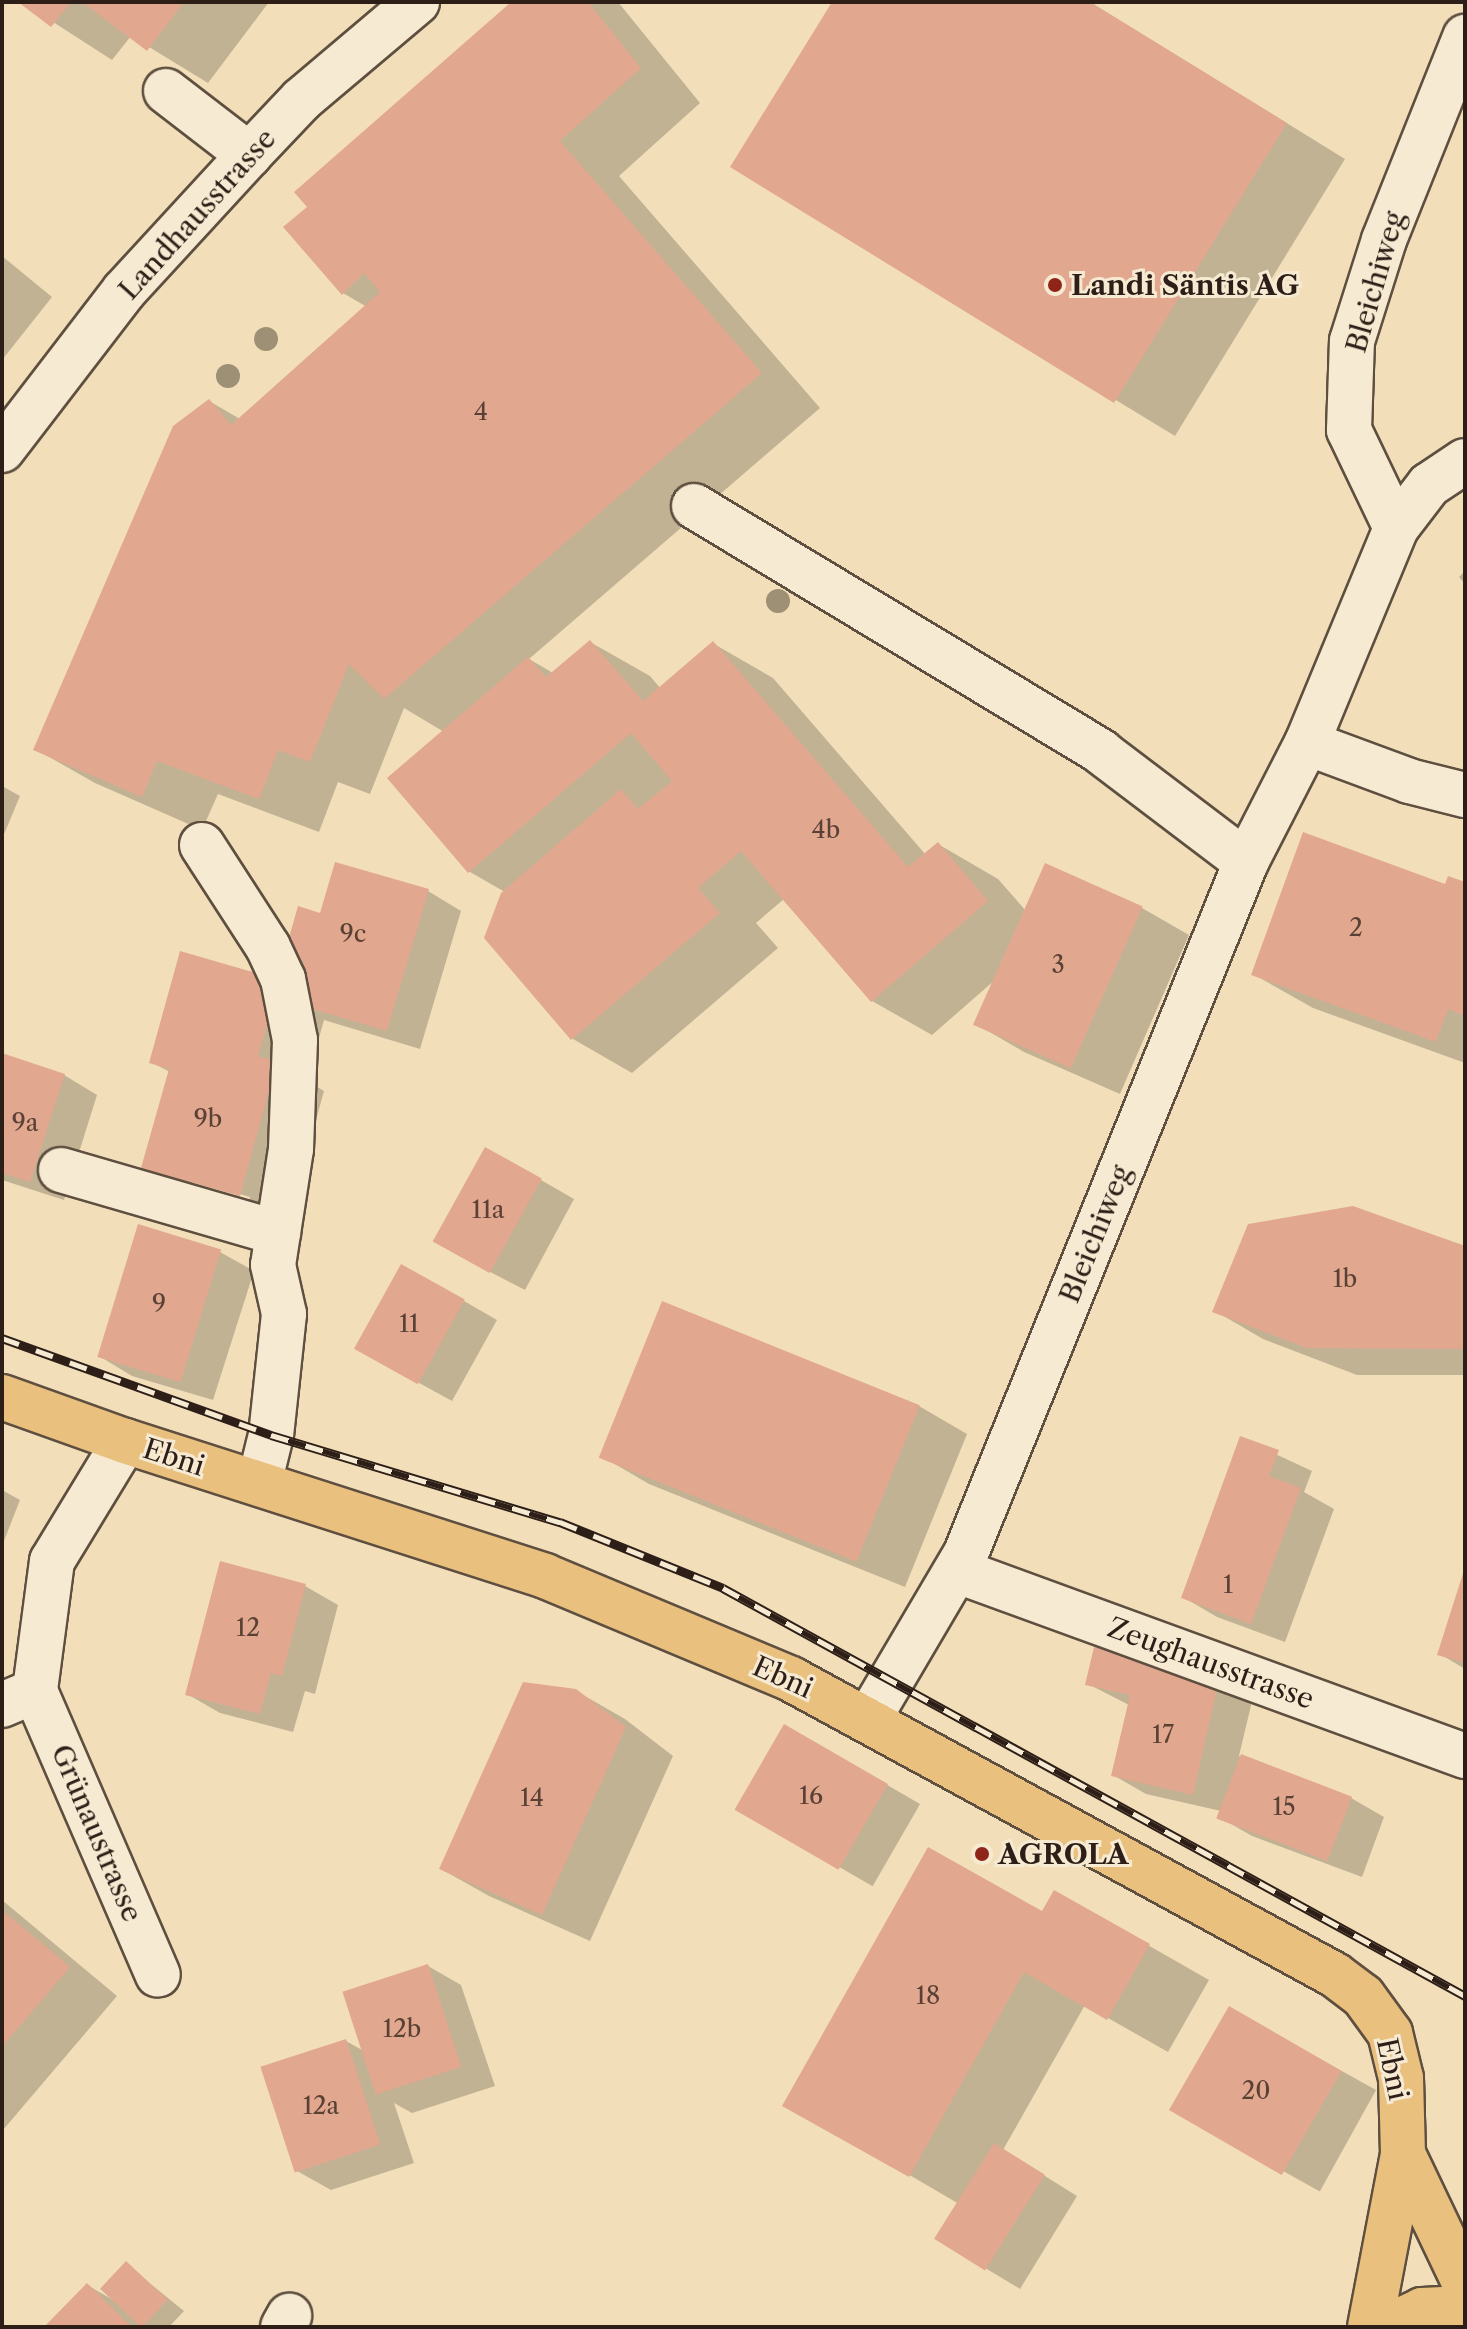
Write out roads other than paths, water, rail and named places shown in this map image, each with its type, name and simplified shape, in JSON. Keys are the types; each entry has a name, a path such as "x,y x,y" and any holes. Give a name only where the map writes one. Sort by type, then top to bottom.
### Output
{"main road":[{"name":"Ebni","path":"2,1397 125,1441 545,1576 791,1679 869,1718 1335,1975 1363,1996 1390,2033 1401,2078 1403,2154 1370,2327"},
{"name":"Ebni","path":"1403,2154 1465,2284"},
{"path":"1386,2327 1422,2310 1465,2308"}],"street":[{"name":"Landhausstrasse","path":"2,450 124,291 249,155 301,100 417,2"},
{"name":"Bleichiweg","path":"1396,528 1349,430 1352,341 1384,240 1465,37"},
{"path":"166,91 249,155"},
{"name":"Bleichiweg","path":"869,1718 958,1571 1246,862 1307,743 1396,528 1429,485 1465,461"},
{"path":"694,506 1101,752 1246,862"},
{"path":"1307,743 1409,781 1465,795"},
{"path":"202,845 268,947 283,979 295,1040 291,1149 273,1265 284,1314 271,1435 259,1484"},
{"path":"61,1170 278,1233"},
{"name":"Grünaustrasse","path":"125,1441 52,1561 19,1698 158,1975"},
{"name":"Zeughausstrasse","path":"958,1571 1465,1756"}],"railway":[{"path":"2,1338 271,1435 560,1522 723,1588 1465,1996"}],"place":[{"name":"Landi Säntis AG","path":"1055,285"},
{"name":"AGROLA","path":"982,1854"}]}
